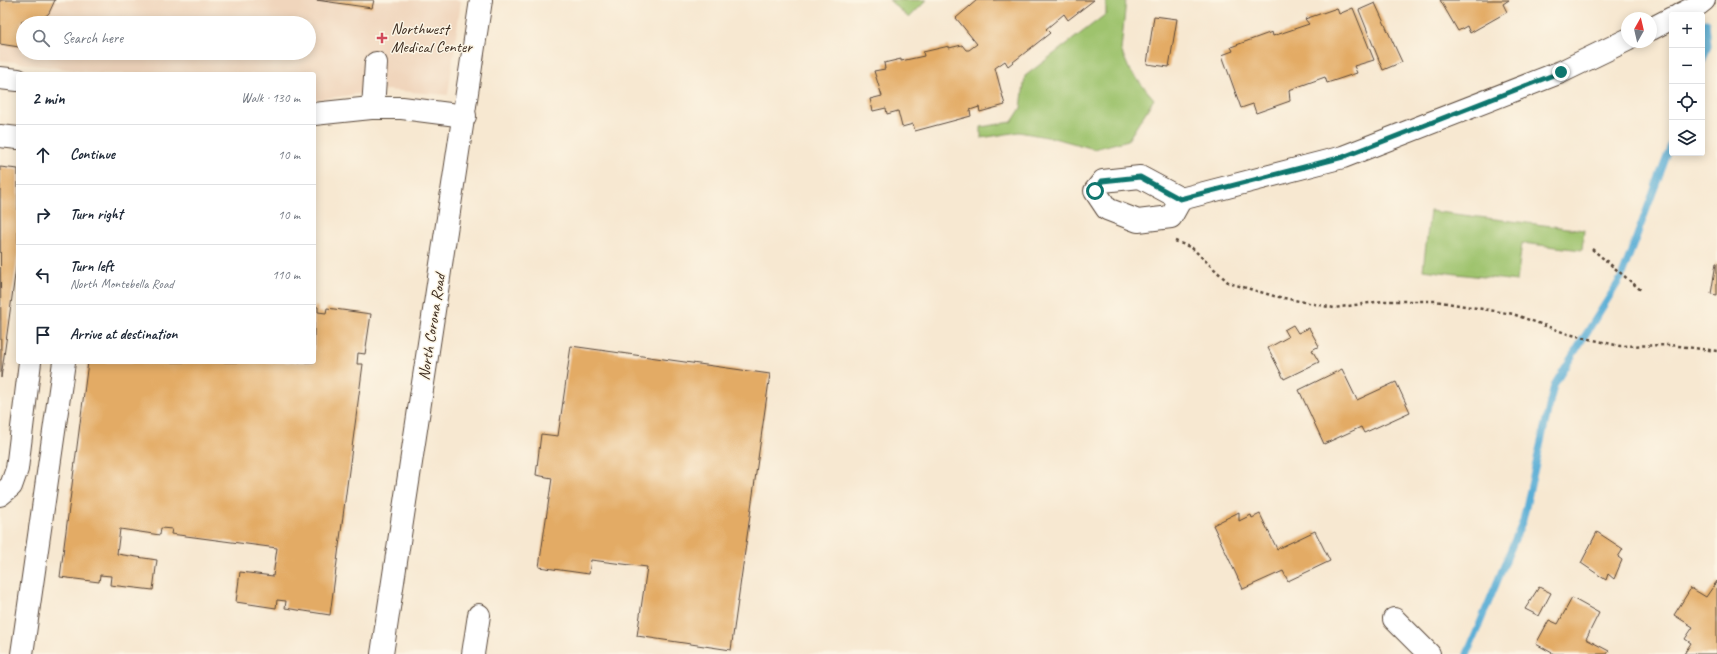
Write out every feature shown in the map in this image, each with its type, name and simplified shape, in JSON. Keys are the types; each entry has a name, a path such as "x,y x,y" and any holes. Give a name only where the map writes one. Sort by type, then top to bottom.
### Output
{"street":[{"name":"North Corona Road","path":"382,654 465,116 481,0"},
{"path":"1685,12 1704,0"},
{"path":"1657,26 1669,20"},
{"path":"1180,199 1343,157 1561,72 1621,43"},
{"path":"372,108 376,63"},
{"path":"0,78 16,80"},
{"path":"316,114 372,108 402,108 465,116"},
{"path":"0,136 16,138"},
{"path":"0,495 11,486 17,469 30,364"},
{"path":"22,654 64,364"},
{"path":"473,654 479,615"},
{"path":"1394,619 1429,654"}],"path":[{"path":"1173,241 1192,248 1229,283 1274,296 1334,308 1383,301 1436,301 1513,314 1568,334 1620,346 1671,345 1717,351"},
{"path":"1592,249 1642,291"}],"shaded area":[{"name":"Northwest Medical Center","path":"0,0 461,0 448,95 387,90 316,100 316,72 87,72 0,60"}],"green space":[{"path":"889,0 927,0 909,18"},
{"path":"1106,0 1126,0 1121,50 1130,71 1154,99 1128,140 1094,149 1058,139 1019,132 981,138 981,127 1012,122 1021,108 1025,76 1106,14"},
{"path":"1430,211 1584,230 1582,250 1522,243 1517,281 1423,270"}],"building":[{"path":"0,0 55,0 49,13 46,16 16,16 16,47 0,44"},
{"path":"316,0 374,0 372,8"},
{"path":"977,0 1094,0 1068,20 1064,14 1046,29 1050,33 1008,66 1005,61 995,68 1005,105 980,112 979,107 970,110 971,116 915,131 913,124 902,127 898,111 887,114 886,108 873,111 870,99 882,96 874,71 885,69 884,63 924,56 923,52 949,46 949,48 962,45 966,50 969,50 977,44 956,18"},
{"path":"1440,0 1509,0 1503,4 1507,12 1470,33 1467,26 1458,31"},
{"path":"1375,3 1402,62 1383,70 1359,10"},
{"path":"1337,8 1339,14 1353,8 1374,60 1354,66 1357,73 1327,83 1325,77 1289,90 1290,101 1256,113 1253,104 1241,108 1222,55 1233,51 1231,47 1272,32 1273,36 1309,24 1305,19"},
{"path":"1154,16 1177,19 1169,67 1147,64"},
{"path":"0,167 16,169 16,268 1,378"},
{"path":"1717,263 1717,295 1711,294"},
{"path":"316,306 318,307 318,312 326,313 327,308 371,314 365,354 358,353 357,364 363,364 330,615 285,608 286,601 277,600 276,608 236,602 240,572 273,576 277,548 171,534 172,529 161,528 160,535 120,529 117,554 157,560 153,590 110,585 111,576 100,575 99,582 60,577 88,364 316,364"},
{"path":"1293,325 1298,333 1309,328 1319,346 1312,350 1319,362 1284,379 1268,348 1288,337 1284,330"},
{"path":"571,346 770,374 731,650 637,636 647,567 591,560 589,574 539,567 552,478 536,475 541,434 558,436"},
{"path":"1342,369 1357,400 1396,382 1410,412 1364,433 1361,427 1324,444 1299,390"},
{"path":"1239,512 1239,521 1251,515 1252,518 1260,514 1277,549 1315,531 1330,561 1288,581 1283,571 1243,589 1213,525"},
{"path":"1597,532 1623,549 1618,557 1622,560 1614,579 1608,574 1606,580 1581,563"},
{"path":"1717,581 1717,654 1684,654 1691,643 1685,639 1693,627 1674,615 1691,588 1706,597"},
{"path":"1539,587 1551,593 1539,616 1525,609"},
{"path":"1572,598 1599,613 1586,639 1609,651 1607,654 1554,654 1536,644 1549,620 1558,624"}],"waterway":[{"path":"1705,54 1708,46 1706,23"},
{"path":"1467,654 1523,520 1554,385 1621,278 1669,150"}],"place":[{"name":"Northwest Medical Center","path":"382,38"}],"route":[{"path":"1095,191 1102,181 1140,177 1180,199 1343,157 1561,72"}]}
